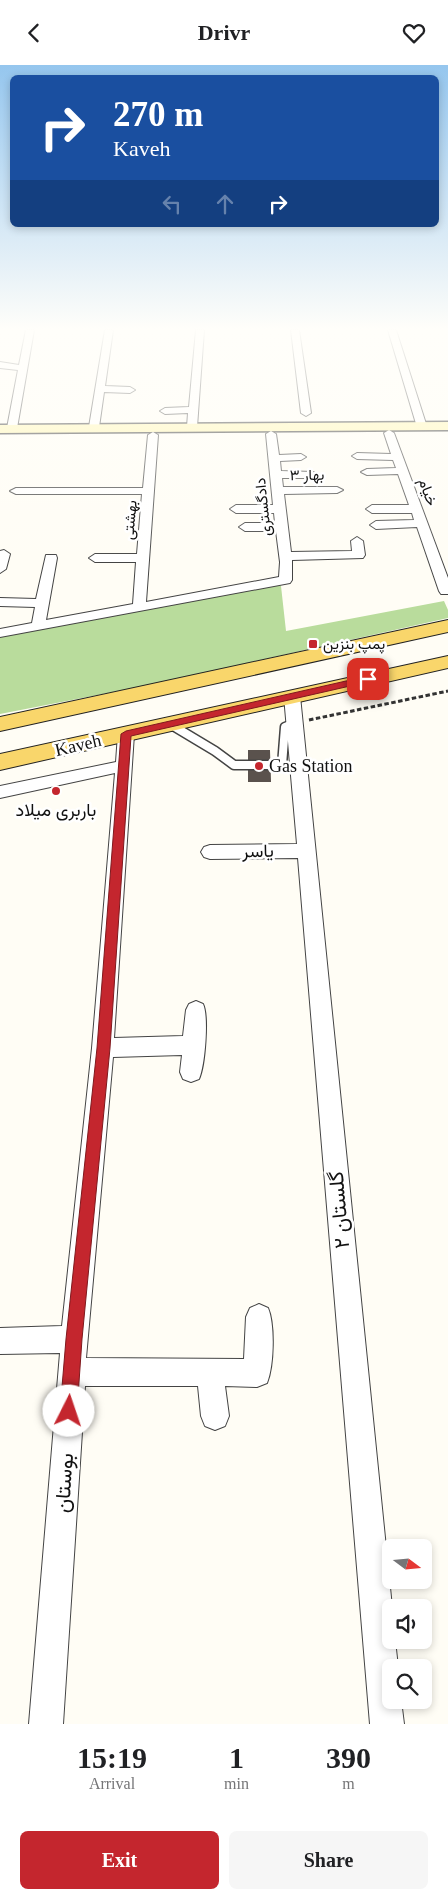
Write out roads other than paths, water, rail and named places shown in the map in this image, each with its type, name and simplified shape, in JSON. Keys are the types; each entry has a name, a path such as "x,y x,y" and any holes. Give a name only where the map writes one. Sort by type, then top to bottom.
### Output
{"main road":[{"path":"51,432 94,427 448,426"},
{"path":"4,431 153,435 448,433"},
{"path":"0,723 448,626"},
{"name":"Kaveh","path":"0,762 447,663"}],"street":[{"path":"4,431 11,407"},
{"path":"94,427 97,407"},
{"path":"165,411 182,407"},
{"path":"192,427 194,407"},
{"path":"305,407 306,413 328,427"},
{"path":"416,407 422,427"},
{"path":"290,427 306,413"},
{"name":"خیام","path":"390,433 422,523 434,544 446,591"},
{"name":"دادگستری","path":"272,434 286,576"},
{"name":"بهشتی","path":"138,608 153,435"},
{"path":"357,456 398,457"},
{"path":"274,458 301,457"},
{"path":"366,472 403,471"},
{"path":"276,474 313,475"},
{"name":"بهار ۳","path":"278,491 337,489"},
{"path":"16,491 148,491"},
{"path":"236,509 280,509"},
{"path":"372,509 417,509"},
{"path":"376,525 422,523"},
{"path":"245,527 282,527"},
{"path":"285,556 359,555 357,541"},
{"path":"0,569 4,554"},
{"path":"38,626 50,558"},
{"path":"95,558 143,558"},
{"path":"0,633 285,580 286,576"},
{"path":"0,602 43,603"},
{"name":"گلستان ۲","path":"292,696 387,1724"},
{"name":"بوستان","path":"46,1724 74,1339 103,1048 126,734"},
{"path":"0,792 124,766"},
{"name":"یاسر","path":"210,852 306,851"},
{"path":"191,1073 196,1010"},
{"path":"103,1048 194,1045"},
{"path":"72,1372 257,1373 259,1317"},
{"path":"0,1341 74,1339"},
{"path":"210,1373 215,1416"}],"lane":[{"path":"170,724 215,751 234,765 282,765 285,727 295,723"}],"place":[{"name":"پمپ بنزین","path":"313,644"},
{"name":"Gas Station","path":"259,766"},
{"name":"باربری میلاد","path":"56,791"}]}
